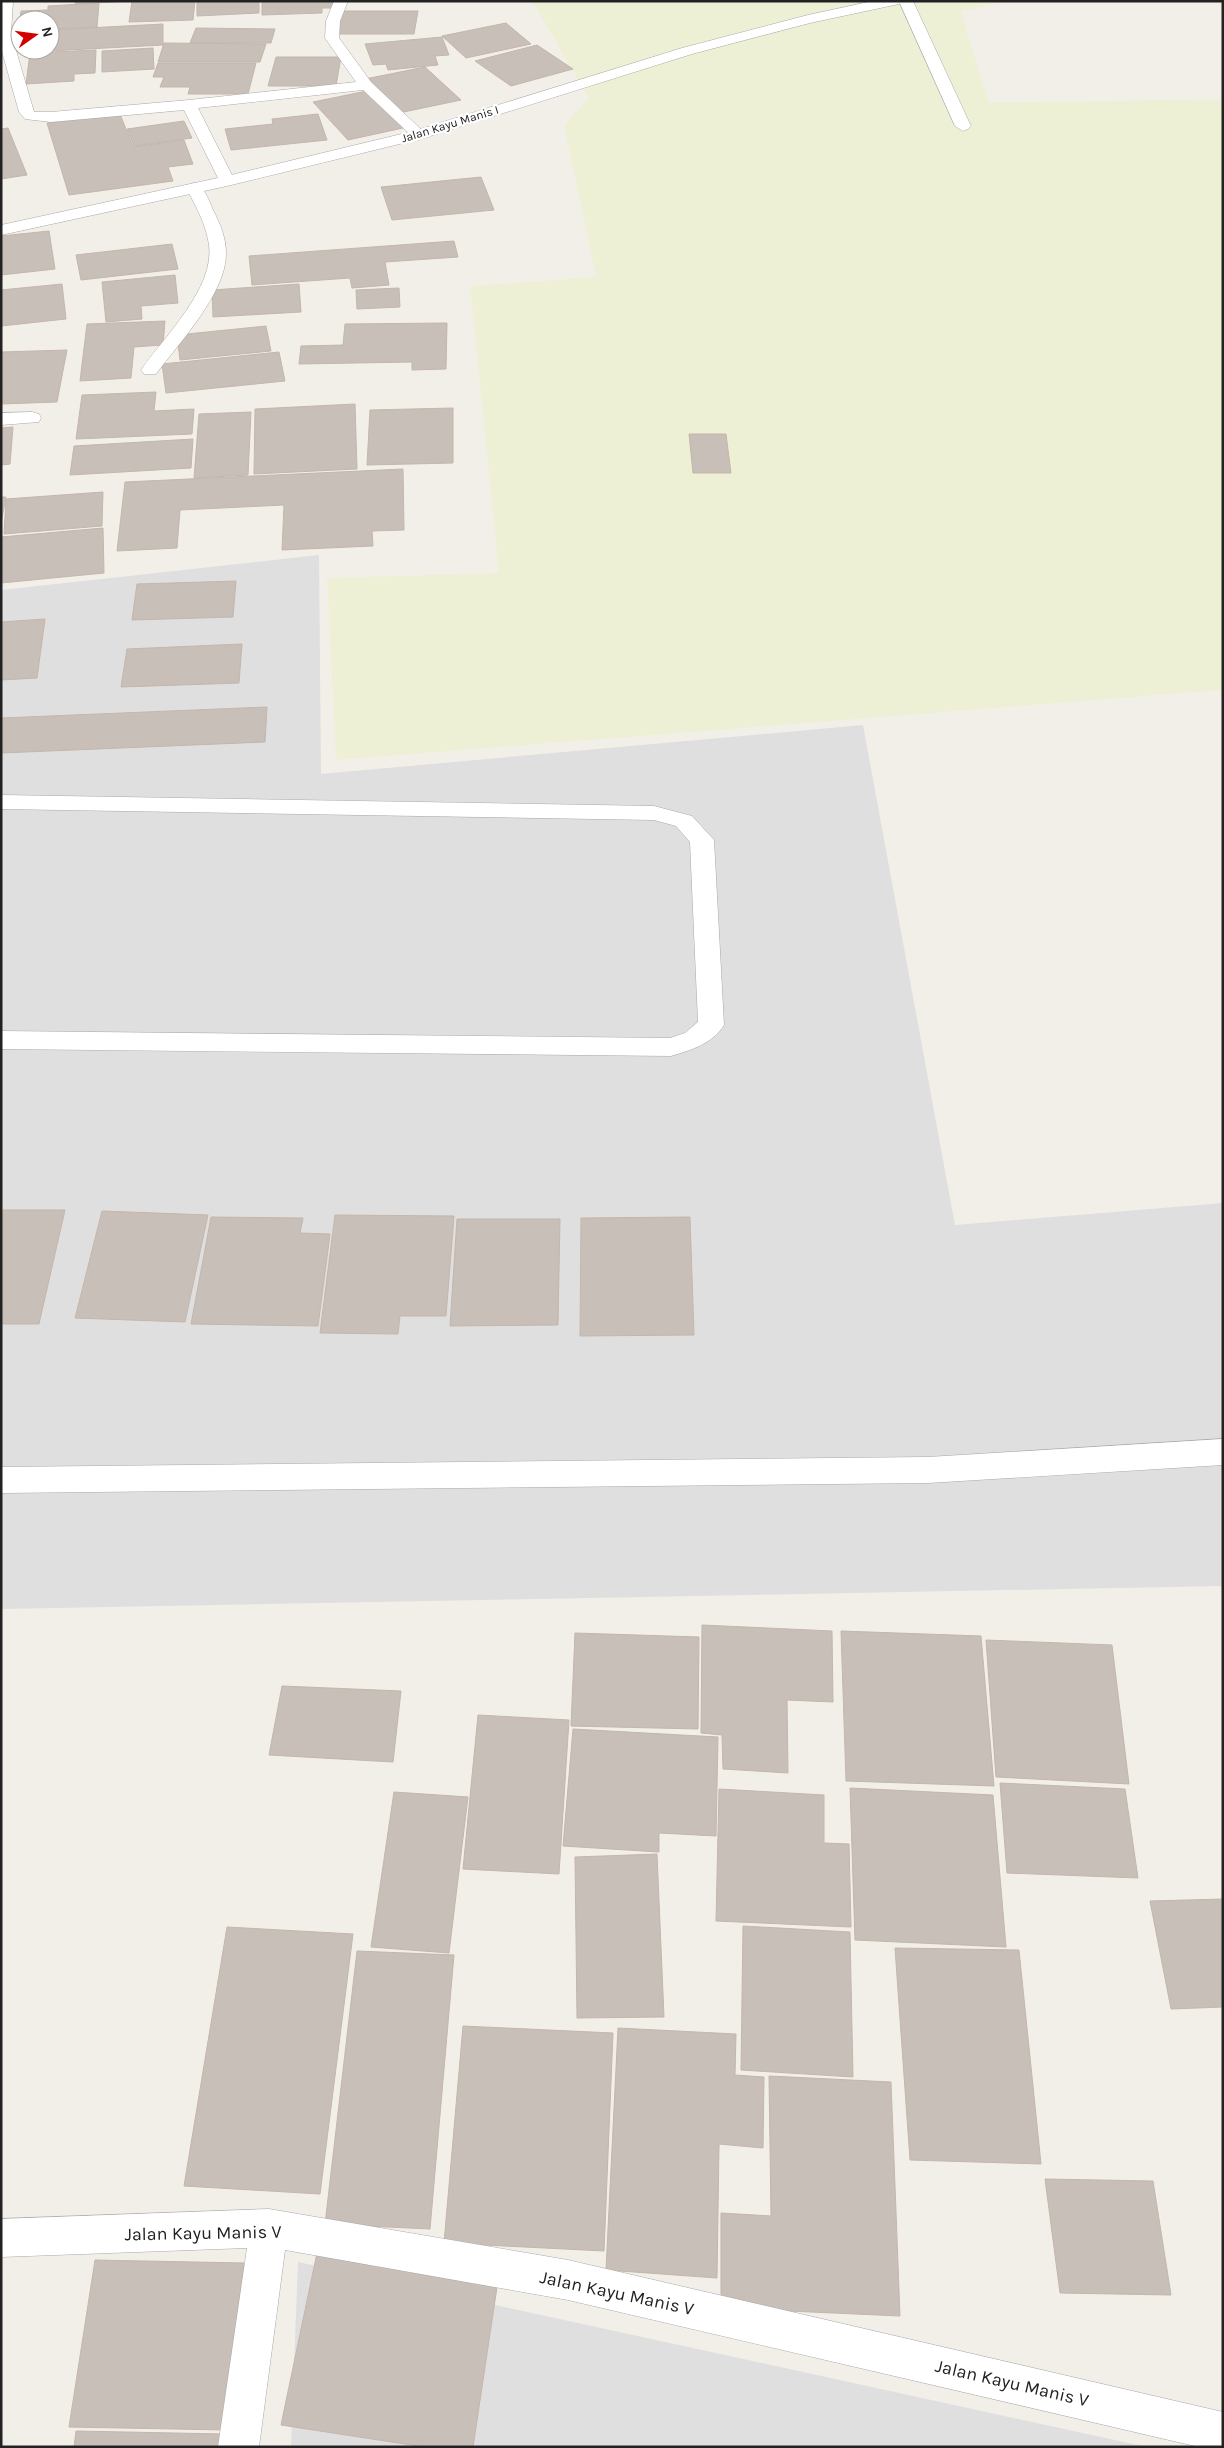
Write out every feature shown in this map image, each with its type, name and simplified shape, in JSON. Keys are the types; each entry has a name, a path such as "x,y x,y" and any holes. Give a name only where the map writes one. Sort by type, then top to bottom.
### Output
{"street":[{"path":"6,1 4,33 27,112 30,116 51,117 189,105 366,85"},
{"path":"341,1 333,21 332,38 366,85 419,135"},
{"name":"Jalan Kayu Manis I","path":"1,230 226,181 419,135 687,51 808,19 894,1"},
{"path":"906,1 963,126"},
{"path":"189,105 226,181"},
{"path":"150,370 196,305 211,281 218,262 213,226 194,188"},
{"path":"1,419 32,418"},
{"path":"1,802 654,813 684,821 702,840 711,1025 694,1039 671,1047 1,1040"},
{"path":"1,1480 928,1470 1223,1452"},
{"path":"238,2447 269,2228"},
{"name":"Jalan Kayu Manis V","path":"1,2238 269,2228 568,2280 1223,2432"}],"shaded area":[{"path":"319,555 321,774 863,725 955,1225 1223,1203 1223,1586 1,1609 1,590"},
{"path":"298,2262 1147,2447 291,2447"}],"green space":[{"path":"532,1 1002,1 961,12 989,103 1223,99 1223,690 336,760 327,578 499,573 470,286 596,277 564,125 589,98"}],"building":[{"path":"76,1 131,1 75,4"},
{"path":"132,1 195,1 193,20 129,22"},
{"path":"197,1 259,1 259,13 197,16"},
{"path":"262,1 333,1 333,8 322,8 322,13 262,15"},
{"path":"99,3 97,27 60,29 60,10 48,10 48,6"},
{"path":"340,11 418,11 414,34 334,34"},
{"path":"506,23 531,44 466,58 442,36"},
{"path":"163,24 163,45 60,50 60,29"},
{"path":"196,28 275,29 271,43 190,43"},
{"path":"442,37 449,55 435,56 438,65 388,70 386,64 373,65 365,44"},
{"path":"164,43 266,44 260,62 158,62"},
{"path":"537,45 573,69 511,86 475,61"},
{"path":"153,48 154,69 102,72 102,51"},
{"path":"96,50 95,73 74,74 74,81 26,84 29,60 60,60 60,52"},
{"path":"276,57 341,57 336,86 268,86"},
{"path":"158,63 256,63 248,94 188,94 190,87 160,87 164,77 153,77"},
{"path":"425,67 461,100 399,113 365,79"},
{"path":"367,91 403,128 348,140 313,102"},
{"path":"120,114 133,147 184,140 193,164 168,167 173,181 69,195 47,123"},
{"path":"318,114 327,140 231,150 225,129 273,124 272,119"},
{"path":"184,121 192,138 134,146 127,129"},
{"path":"8,128 27,175 1,179 1,129"},
{"path":"481,177 494,210 392,220 381,187"},
{"path":"49,231 55,269 1,275 1,236"},
{"path":"454,241 458,257 385,262 389,285 352,288 350,278 252,285 249,256"},
{"path":"172,244 178,269 81,280 76,255"},
{"path":"175,275 178,303 141,306 142,319 106,322 102,282"},
{"path":"62,284 66,319 1,326 1,290"},
{"path":"299,284 301,312 213,317 212,290"},
{"path":"399,288 400,307 357,309 356,290"},
{"path":"165,321 163,345 134,347 131,378 80,381 87,324"},
{"path":"447,323 446,369 412,370 412,362 299,364 301,346 343,345 345,324"},
{"path":"266,326 271,351 180,360 177,335"},
{"path":"67,350 57,402 1,404 1,352"},
{"path":"279,352 285,381 166,393 162,364"},
{"path":"156,392 154,411 194,409 192,434 76,439 82,395"},
{"path":"355,404 357,469 254,474 255,409"},
{"path":"453,408 453,463 367,465 370,410"},
{"path":"251,412 248,475 194,478 199,414"},
{"path":"13,427 10,464 1,465 1,428"},
{"path":"689,434 726,434 731,473 693,473"},
{"path":"193,439 191,468 70,475 74,446"},
{"path":"403,469 404,530 372,531 373,546 282,550 284,505 180,510 177,548 117,551 125,482"},
{"path":"103,492 102,526 4,534 6,499"},
{"path":"1,497 6,497 1,523"},
{"path":"103,528 104,573 1,583 1,537"},
{"path":"236,581 233,617 132,620 137,584"},
{"path":"45,619 37,678 1,680 1,622"},
{"path":"242,644 239,683 121,687 127,649"},
{"path":"267,707 265,742 1,753 1,718"},
{"path":"1,1210 65,1210 39,1324 1,1324"},
{"path":"102,1211 208,1215 185,1322 75,1318"},
{"path":"335,1215 454,1216 446,1316 400,1316 398,1334 320,1333"},
{"path":"211,1217 303,1218 300,1233 330,1234 318,1326 191,1324"},
{"path":"690,1217 694,1335 580,1336 581,1218"},
{"path":"457,1219 560,1219 558,1325 450,1326"},
{"path":"702,1625 832,1631 833,1702 787,1700 788,1773 723,1769 722,1735 701,1733"},
{"path":"841,1631 981,1636 994,1786 846,1781"},
{"path":"575,1633 699,1637 698,1729 571,1726"},
{"path":"986,1640 1112,1645 1129,1784 996,1777"},
{"path":"282,1686 401,1691 393,1762 269,1755"},
{"path":"478,1715 569,1720 559,1874 463,1869"},
{"path":"573,1729 718,1737 716,1836 659,1833 659,1852 563,1846"},
{"path":"1000,1783 1125,1789 1138,1878 1007,1873"},
{"path":"850,1788 993,1795 1006,1947 855,1940"},
{"path":"719,1789 824,1795 824,1843 849,1844 851,1927 716,1921"},
{"path":"394,1792 468,1797 449,1953 371,1947"},
{"path":"657,1854 664,2017 577,2018 575,1857"},
{"path":"1223,1899 1223,2007 1171,2009 1150,1901"},
{"path":"743,1926 850,1932 853,2077 741,2070"},
{"path":"227,1927 353,1934 320,2194 184,2186"},
{"path":"895,1948 1019,1950 1041,2164 910,2160"},
{"path":"357,1951 454,1955 430,2229 325,2224"},
{"path":"463,2026 613,2033 604,2251 444,2243"},
{"path":"618,2028 736,2034 735,2075 764,2077 763,2148 719,2144 717,2278 606,2270"},
{"path":"769,2076 891,2082 900,2316 721,2308 721,2213 771,2216"},
{"path":"1045,2179 1153,2181 1171,2295 1060,2293"},
{"path":"318,2248 499,2274 473,2447 424,2447 281,2425"},
{"path":"95,2260 244,2263 225,2430 69,2427"},
{"path":"76,2431 224,2434 223,2447 74,2447"}]}
